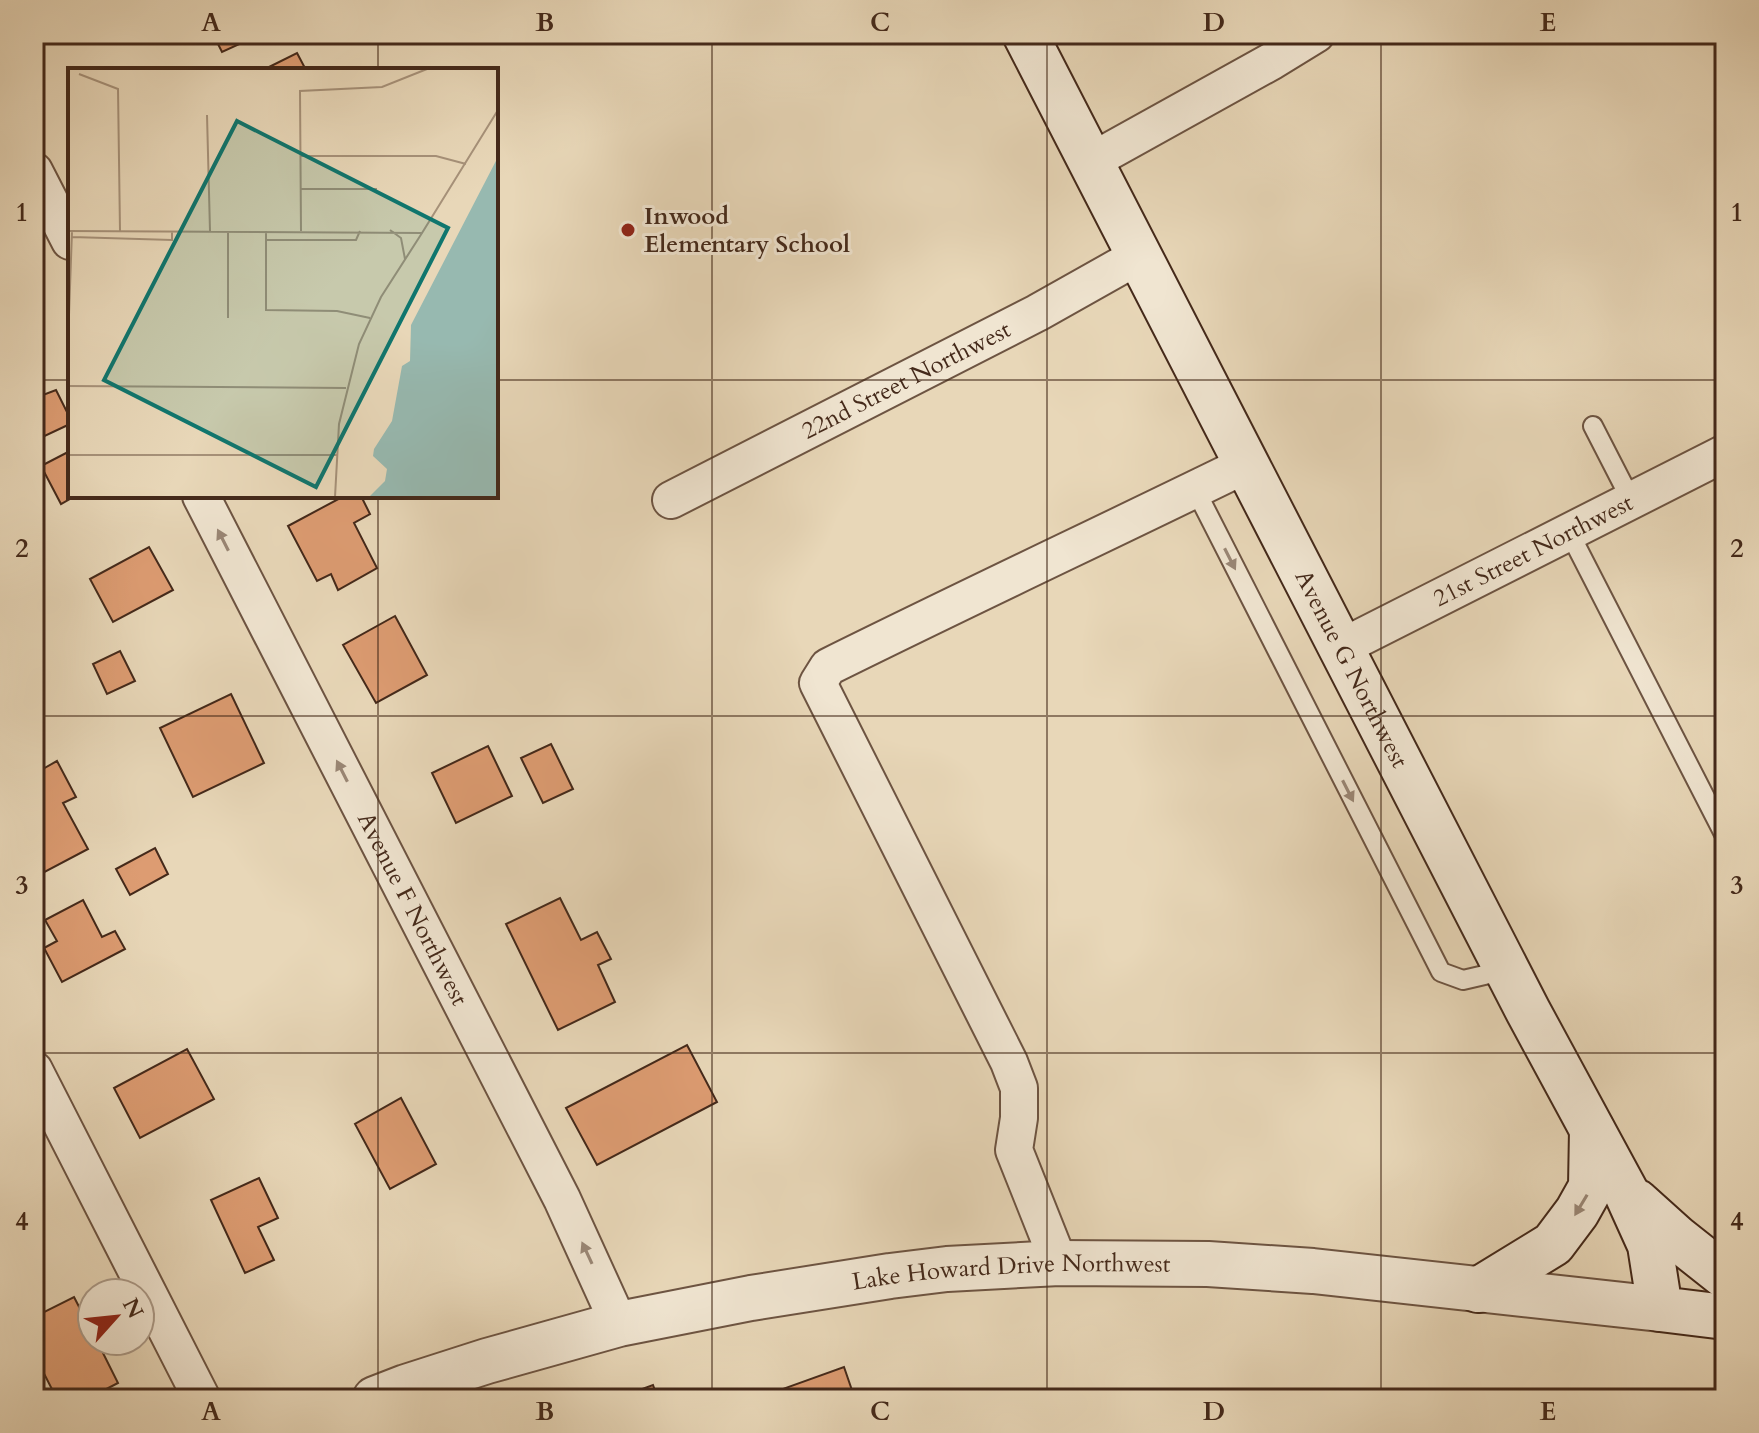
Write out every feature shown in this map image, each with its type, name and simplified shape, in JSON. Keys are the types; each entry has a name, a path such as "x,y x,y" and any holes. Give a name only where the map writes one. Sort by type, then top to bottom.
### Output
{"main road":[{"name":"Avenue G Northwest","path":"1025,34 1507,969 1626,1192 1650,1245 1660,1309"},
{"path":"1478,1290 1553,1244 1577,1212 1591,1187 1592,1130"},
{"path":"1626,1192 1725,1276"},
{"name":"Lake Howard Drive Northwest","path":"375,1399 487,1361 619,1324 751,1298 947,1269 1059,1263 1208,1264 1313,1271 1725,1317"}],"street":[{"path":"1090,162 1316,34"},
{"path":"34,171 68,237"},
{"name":"22nd Street Northwest","path":"671,500 1037,313 1140,255"},
{"name":"21st Street Northwest","path":"1342,647 1725,453"},
{"path":"1059,1263 1014,1150 1019,1118 1019,1088 1009,1062 818,683 828,667 1247,464"},
{"name":"Avenue F Northwest","path":"202,498 562,1199 619,1324"},
{"path":"34,1070 202,1399"}],"lane":[{"path":"1593,426 1631,500"},
{"path":"1195,489 1441,972 1463,980 1507,969"},
{"path":"1569,532 1725,836"}],"building":[{"path":"213,34 261,34 222,52"},
{"path":"297,53 305,68 267,68"},
{"path":"34,376 43,395 56,390 68,414 68,425 34,441"},
{"path":"68,452 68,498 72,498 61,504 41,466"},
{"path":"340,498 362,498 370,514 354,523 377,568 338,590 331,574 317,581 288,526"},
{"path":"149,547 173,590 113,622 90,579"},
{"path":"395,616 427,675 376,703 343,645"},
{"path":"120,651 135,681 107,694 93,664"},
{"path":"231,694 264,763 193,797 160,728"},
{"path":"551,744 573,789 543,803 521,758"},
{"path":"488,746 512,796 456,823 432,773"},
{"path":"57,761 76,797 63,803 88,849 37,876 34,871 34,774"},
{"path":"155,848 168,874 130,895 116,869"},
{"path":"560,898 581,940 597,932 611,959 598,965 615,1002 558,1030 506,924"},
{"path":"83,900 102,937 115,931 125,949 62,982 44,948 57,941 45,920"},
{"path":"687,1045 717,1102 597,1165 566,1108"},
{"path":"187,1049 214,1099 140,1138 114,1088"},
{"path":"401,1098 436,1164 390,1189 355,1124"},
{"path":"259,1178 278,1218 258,1227 274,1260 245,1273 211,1200"},
{"path":"74,1297 76,1357 105,1357 118,1383 87,1399 57,1399 34,1354 34,1317"},
{"path":"844,1367 855,1399 755,1399"},
{"path":"653,1385 658,1399 615,1399"}],"place":[{"name":"Inwood Elementary School","path":"628,230"}]}
